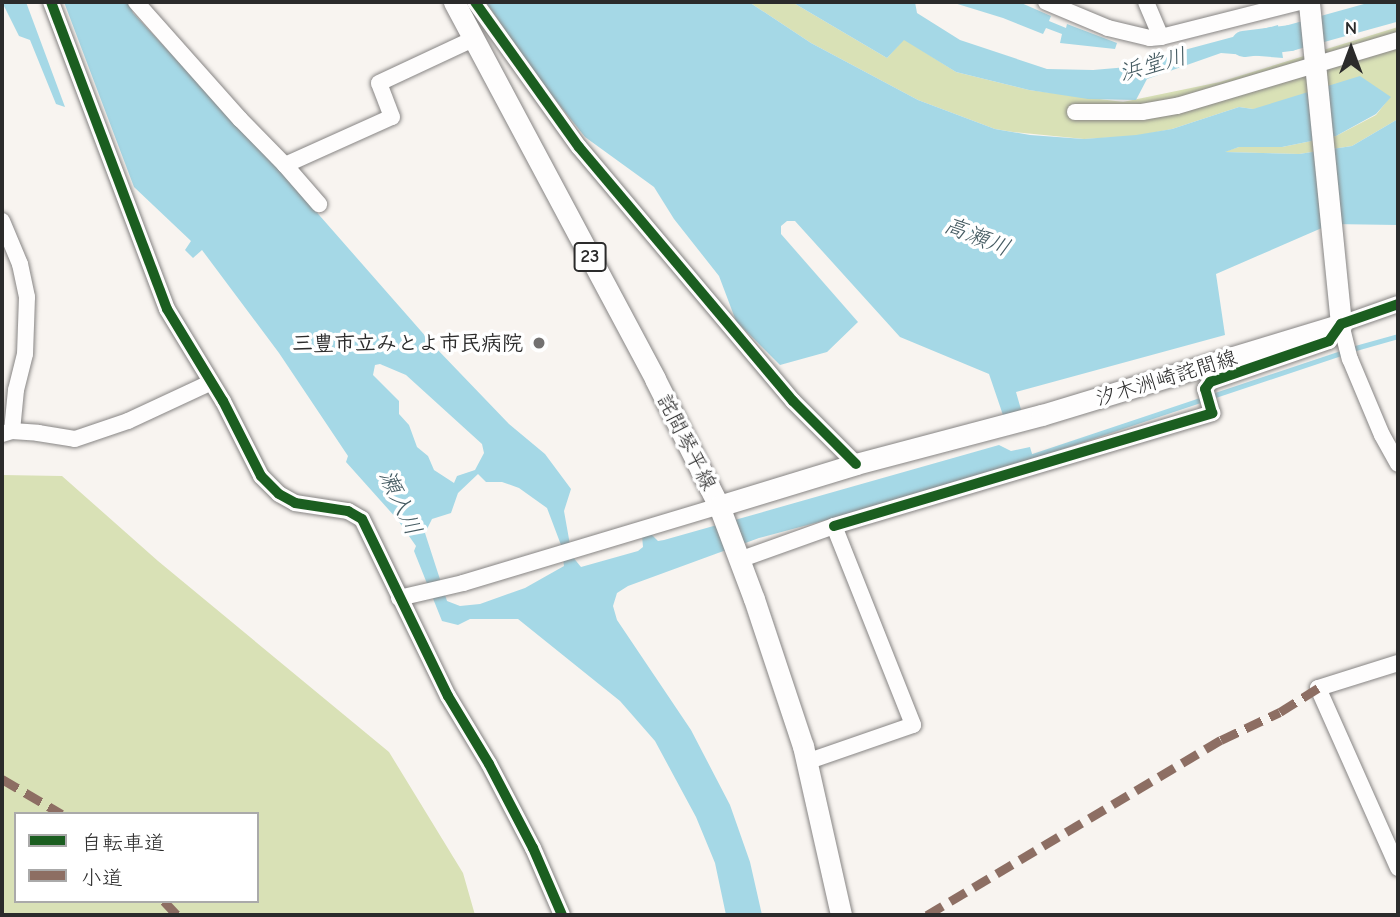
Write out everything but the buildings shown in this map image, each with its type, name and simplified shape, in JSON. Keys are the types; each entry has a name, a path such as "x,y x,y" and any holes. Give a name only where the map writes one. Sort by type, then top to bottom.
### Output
{"main road":[{"name":"詫間琴平線","path":"454,2 655,379 720,510 806,762 841,915"},
{"path":"1309,2 1342,328"},
{"name":"汐木洲崎詫間線","path":"720,510 856,464 1042,415 1342,328"}],"street":[{"path":"51,2 167,309 261,477 279,494 295,503 348,511 362,519 447,696 489,764 533,848 562,915"},
{"path":"475,2 579,147 793,401 856,464"},
{"path":"1045,2 1108,28 1150,38 1299,2"},
{"path":"1146,2 1161,37"},
{"path":"140,3 319,204"},
{"path":"285,165 392,117 379,83 473,39"},
{"path":"1075,111 1122,113 1177,106 1398,40"},
{"path":"2,221 20,264 27,298 25,354 7,433 75,439 128,421 210,383"},
{"path":"737,555 1212,413 1205,389 1210,382 1329,341 1342,328 1398,304"},
{"path":"1342,328 1350,359 1382,435 1398,464"},
{"path":"399,598 463,583 536,560 720,510"},
{"path":"806,762 913,725 834,526"},
{"path":"1398,663 1318,688 1398,868"}],"green space":[{"path":"749,2 792,2 887,58 904,39 956,72 1029,90 1123,102 1220,82 1398,27 1398,119 1352,146 1299,154 1223,152 1239,147 1282,147 1336,136 1376,115 1390,97 1253,109 1239,107 1172,129 1136,136 1084,139 995,129 918,100 811,43"},
{"path":"2,475 62,476 158,561 389,752 463,873 475,915 2,915"}],"water":[{"path":"2,2 26,2 65,107 56,104 30,40 19,36"},
{"name":"瀬入川","path":"64,2 129,2 133,13 284,175 435,347 509,424 545,454 571,489 564,511 572,556 581,567 638,551 643,547 642,536 651,534 658,541 664,540 999,445 1011,451 1030,447 1035,464 759,538 628,586 617,593 613,606 617,620 691,730 730,805 750,862 762,915 726,915 715,863 696,817 655,741 620,701 518,619 470,619 458,625 442,621 414,551 416,546 397,519 346,462 348,456 279,353 202,250 193,258 185,250 191,241 134,187","holes":["380,364 406,375 482,444 484,453 475,470 457,476 454,483 434,470 428,456 417,447 409,425 399,414 399,401 373,375 375,365","478,474 486,482 502,482 519,488 547,508 561,545 564,566 525,588 480,604 460,606 447,601 425,533 432,519 451,513 458,493"]},
{"name":"高瀬川","path":"486,2 749,2 811,43 918,100 995,129 1030,135 1084,139 1172,129 1239,107 1253,109 1360,76 1391,97 1376,114 1336,136 1282,147 1239,147 1225,152 1299,154 1352,146 1398,119 1398,225 1331,224 1216,274 1225,335 1016,392 1022,413 1004,418 989,374 900,337 795,221 787,221 781,226 781,234 858,322 827,352 780,365 736,321 719,276 674,219 654,187 585,137 535,74"},
{"path":"792,2 915,2 917,13 960,40 1047,69 1093,70 1151,65 1173,53 1278,25 1283,58 1221,53 1147,79 1136,100 1088,99 1029,90 956,72 904,40 887,58"},
{"path":"951,2 1019,2 1051,16 1049,21 1066,28 1067,24 1117,43 1115,49 1060,43 1062,34 1046,28 1043,34"}],"waterway":[{"name":"浜堂川","path":"1244,44 1290,38 1398,8"},
{"path":"1352,349 1398,336"},
{"path":"1030,457 1344,352"}],"marked path":[{"path":"927,915 1221,740 1280,712 1318,688"},
{"path":"2,779 59,812"},
{"path":"166,903 177,915"}],"cycle path":[{"path":"51,2 167,309 223,401 261,476 279,494 295,503 348,511 362,519 448,696 489,764 533,848 562,915"},
{"path":"475,2 579,147 793,401 856,464"},
{"path":"834,526 1212,413 1205,389 1210,382 1329,341 1341,324 1398,304"}],"place":[{"name":"三豊市立みとよ市民病院","path":"539,343"}]}
